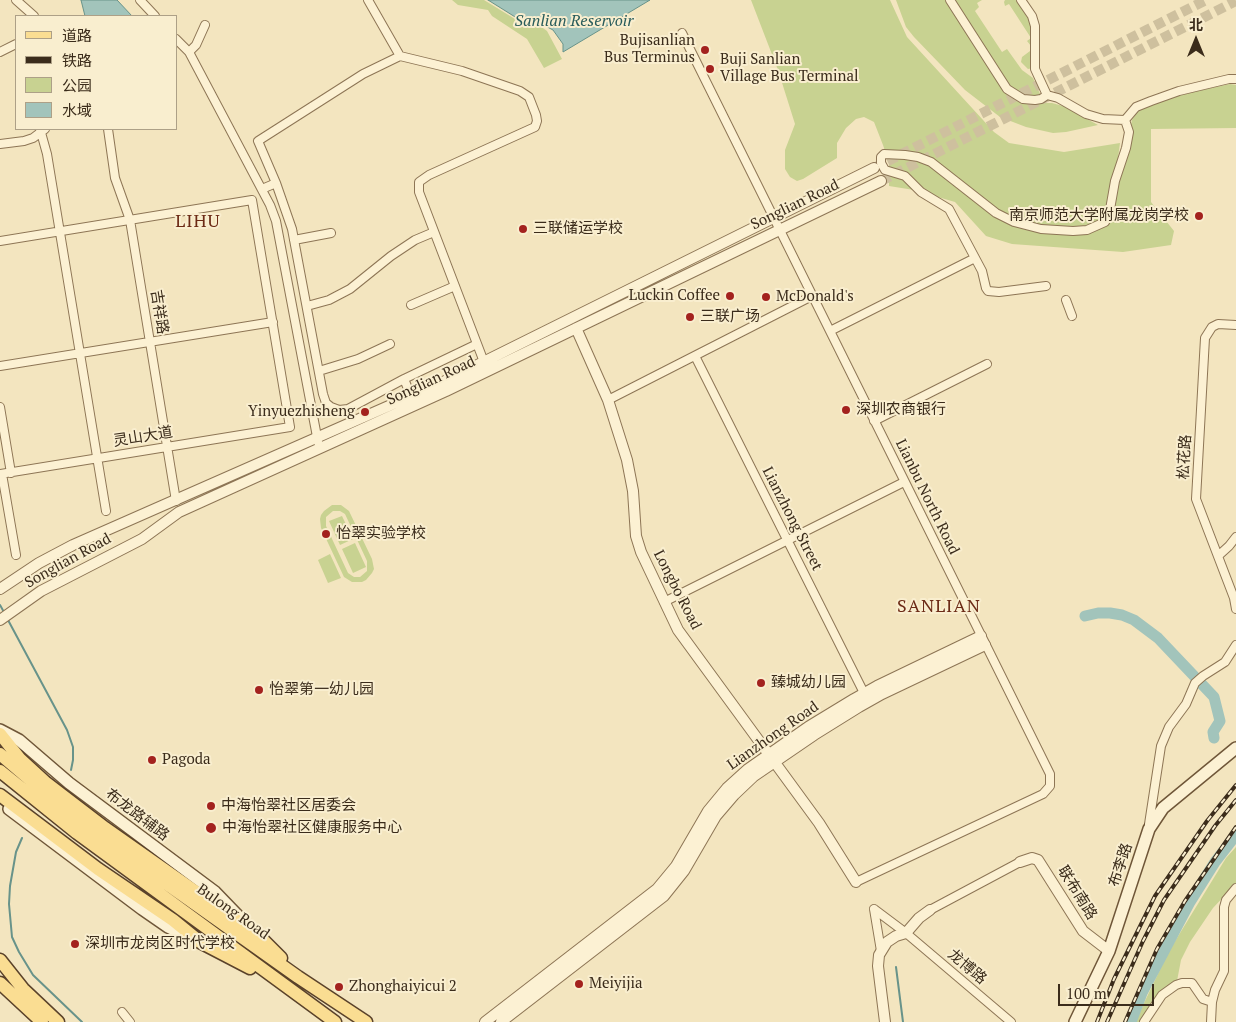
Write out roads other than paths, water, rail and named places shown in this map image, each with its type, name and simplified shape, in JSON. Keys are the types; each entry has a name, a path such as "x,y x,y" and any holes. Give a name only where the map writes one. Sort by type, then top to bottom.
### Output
{"main road":[{"name":"布龙路辅路","path":"0,730 19,740 69,783 215,892 250,930"},
{"path":"0,734 29,767 105,828 250,930 273,949 298,977"},
{"name":"布李路","path":"1075,1022 1109,950 1149,829 1162,808 1236,748"},
{"path":"0,754 32,790"},
{"path":"0,771 32,790 80,829"},
{"path":"0,796 98,869 173,920 200,942"},
{"path":"0,802 76,861 168,927 279,982"},
{"name":"Bulong Road","path":"80,829 366,1022"},
{"name":"Bulong Road","path":"80,829 279,982 335,1022"},
{"path":"0,960 19,984 58,1022"},
{"path":"0,983 42,1022"}],"street":[{"path":"16,0 33,15"},
{"path":"140,0 154,15"},
{"path":"368,0 400,56"},
{"path":"1021,0 1032,16 1036,26 1035,69 1046,95"},
{"path":"952,1 1007,90 1023,99 1029,100 1041,99 1046,95"},
{"path":"189,52 196,45 205,25"},
{"name":"Lianbu North Road","path":"682,33 1050,774 1050,786 1043,794 856,882"},
{"path":"178,41 189,52 262,189 276,221 318,443"},
{"path":"0,52 15,44"},
{"path":"477,344 348,409 338,410 326,403 292,229 276,183 258,141 363,74 400,56 462,71 520,91 529,97 536,115 535,127 429,175 419,182 419,192 484,362"},
{"path":"1125,120 1136,107 1151,101 1179,91 1236,79"},
{"path":"1046,95 1058,98 1086,114 1103,119 1125,120"},
{"path":"1046,286 991,292 986,288 982,271 949,209 921,192 905,176 885,170 882,167 881,157 884,154 918,157 931,162 996,213 1014,222 1041,229 1087,230 1105,222 1109,215 1115,181 1126,148 1129,132 1125,120"},
{"path":"0,144 24,141 42,130 106,511"},
{"name":"吉祥路","path":"108,130 116,178 130,220 176,501"},
{"name":"Songlian Road","path":"4,586 40,563 117,524 446,391 774,218 874,168"},
{"name":"Songlian Road","path":"0,620 60,580 142,539 180,512 411,396 780,230 881,181"},
{"path":"262,189 276,183"},
{"path":"0,241 252,200 273,322 0,366"},
{"path":"307,306 329,300 350,289 391,256 416,240 434,232"},
{"path":"294,240 331,233"},
{"path":"830,331 975,258"},
{"path":"411,305 455,286"},
{"path":"608,400 812,296"},
{"path":"1066,300 1072,316"},
{"name":"灵山大道","path":"4,474 290,427 273,322"},
{"name":"Longbo Road","path":"574,323 608,400 630,475 638,544 678,630 830,840 856,882"},
{"name":"松花路","path":"1236,325 1228,323 1212,327 1205,338 1196,499 1234,598 1236,609"},
{"path":"319,371 358,359 390,344"},
{"name":"Lianzhong Street","path":"695,356 864,694"},
{"path":"874,421 987,364"},
{"path":"404,380 411,396"},
{"path":"0,407 4,474 16,555"},
{"path":"664,602 904,482"},
{"path":"1218,556 1236,537"},
{"name":"Lianzhong Road","path":"501,1022 664,896 684,871 708,828 724,805 772,759 831,713 864,694 983,640"},
{"name":"Lianzhong Road","path":"485,1022 657,890 676,866 700,823 717,799 737,778 874,699 983,640"},
{"path":"1149,829 1162,746 1169,728 1186,704 1195,683 1225,662 1236,645"},
{"name":"联布南路","path":"1020,862 1032,858 1038,860 1083,931 1109,950"},
{"path":"881,950 891,939 906,934 919,918 930,910 1020,862"},
{"path":"1211,1022 1212,1002 1224,971 1223,913 1226,900 1236,888"},
{"path":"884,1022 878,966 881,950 874,909 906,934"},
{"name":"龙博路","path":"906,934 1011,1022"},
{"path":"1144,1022 1162,995 1182,983 1192,983 1203,999 1212,1002"},
{"path":"122,1012 130,1022"}],"water":[{"path":"81,0 117,0 131,15 85,15"},
{"name":"Sanlian Reservoir","path":"488,0 650,0 563,52 563,44 553,30 536,21 528,25"}],"waterway":[{"path":"0,605 5,614"},
{"path":"1085,616 1098,613 1122,615 1134,620 1158,638 1214,697 1220,721 1213,732 1214,738"},
{"path":"8,620 67,730 73,747 71,770"},
{"path":"1131,1022 1142,993 1190,902 1215,862 1236,835"},
{"path":"22,838 16,852 10,886 9,904 12,937 33,975 82,1022"},
{"path":"896,967 903,1022"}],"tunnel":[{"path":"874,168 1206,0"},
{"path":"881,181 1236,1"}],"railway":[{"path":"1097,1022 1114,979 1155,896 1207,821 1236,785"},
{"path":"1107,1022 1143,941 1164,900 1215,826 1236,800"},
{"path":"1125,1022 1157,949 1185,901 1236,827"}],"place":[{"name":"Bujisanlian Bus Terminus","path":"705,50"},
{"name":"Buji Sanlian Village Bus Terminal","path":"710,69"},
{"name":"南京师范大学附属龙岗学校","path":"1199,216"},
{"name":"三联储运学校","path":"523,229"},
{"name":"Luckin Coffee","path":"730,296"},
{"name":"McDonald's","path":"766,297"},
{"name":"三联广场","path":"690,317"},
{"name":"深圳农商银行","path":"846,410"},
{"name":"Yinyuezhisheng","path":"365,412"},
{"name":"怡翠实验学校","path":"326,534"},
{"name":"臻城幼儿园","path":"761,683"},
{"name":"怡翠第一幼儿园","path":"259,690"},
{"name":"Pagoda","path":"152,760"},
{"name":"中海怡翠社区居委会","path":"211,806"},
{"name":"中海怡翠社区健康服务中心","path":"211,828"},
{"name":"深圳市龙岗区时代学校","path":"75,944"},
{"name":"Meiyijia","path":"579,984"},
{"name":"Zhonghaiyicui 2","path":"339,987"}],"district":[{"name":"LIHU","path":"198,222"},
{"name":"SANLIAN","path":"939,607"}]}
